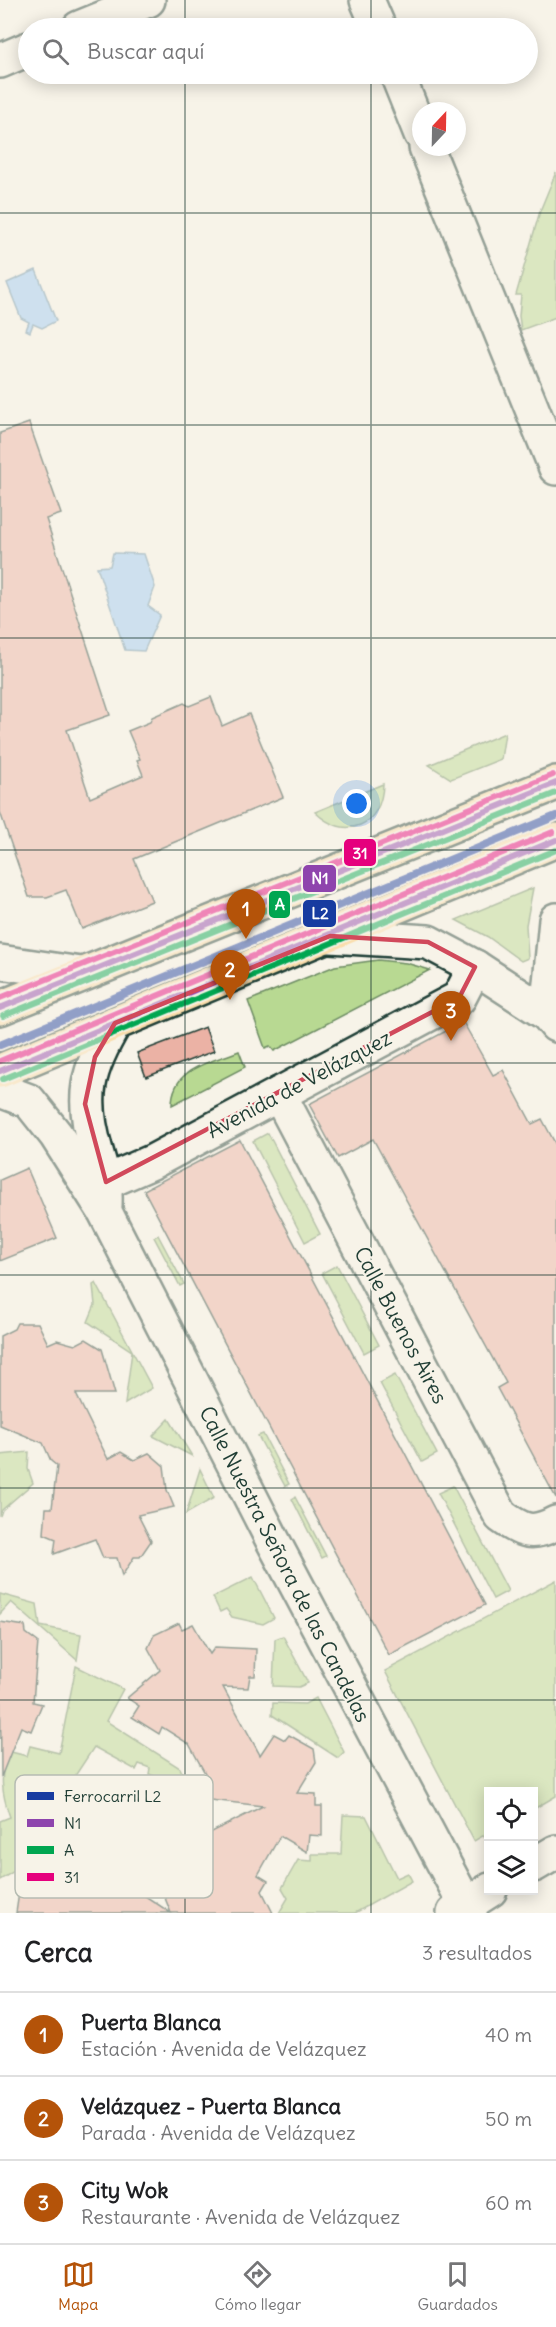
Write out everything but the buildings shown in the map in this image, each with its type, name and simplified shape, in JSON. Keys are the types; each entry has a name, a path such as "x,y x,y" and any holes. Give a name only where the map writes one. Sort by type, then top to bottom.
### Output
{"main road":[{"path":"0,1008 556,783"},
{"path":"0,1071 330,936 556,840"}],"street":[{"path":"104,18 148,0"},
{"path":"367,0 374,18"},
{"path":"0,61 18,53"},
{"path":"401,84 412,112"},
{"path":"430,156 543,402 556,468"},
{"path":"552,1019 556,920"},
{"path":"330,936 428,942 475,967 552,1019"},
{"path":"0,962 81,974"},
{"name":"Avenida de Velázquez","path":"106,1197 152,1162 459,998 475,967"},
{"name":"Calle Nuestra Señora de las Candelas","path":"115,1023 94,1057 85,1104 106,1197 271,1537 470,1906"},
{"name":"Calle Nuestra Señora de las Candelas","path":"0,1090 29,1101 106,1197"},
{"name":"Calle Buenos Aires","path":"279,1094 501,1516 519,1529 549,1527"},
{"path":"538,1863 556,1852"}],"highlighted area":[{"path":"330,936 428,942 475,967 459,998 106,1182 85,1104 95,1057 115,1023"}],"green space":[{"path":"556,172 556,317 521,330 519,316 521,295 516,295 540,211"},
{"path":"505,733 501,759 451,779 429,765"},
{"path":"383,784 376,810 360,825 339,826 315,812"},
{"path":"533,888 526,925 528,958 521,961 488,937 456,920"},
{"path":"378,960 406,963 430,970 274,1051 270,1046 265,1048 248,1001 335,966"},
{"path":"239,1051 245,1067 172,1105 178,1082 186,1074 205,1063"},
{"path":"268,1133 320,1234 305,1242 253,1141"},
{"path":"158,1235 184,1284 180,1286 154,1237"},
{"path":"337,1265 379,1345 364,1353 322,1273"},
{"path":"96,1283 152,1388 125,1404 132,1351 88,1322 95,1305 93,1285"},
{"path":"395,1375 437,1454 422,1462 380,1383"},
{"path":"169,1419 192,1456 153,1436"},
{"path":"263,1434 289,1484 285,1486 258,1436"},
{"path":"29,1452 28,1469 33,1483 2,1510 0,1516 0,1455"},
{"path":"200,1469 214,1498 186,1514"},
{"path":"453,1486 508,1591 493,1599 438,1493"},
{"path":"295,1497 326,1556 322,1558 292,1499"},
{"path":"253,1577 274,1618 263,1624 232,1617 226,1609 220,1612 213,1597"},
{"path":"556,1580 556,1796 538,1807 538,1787 484,1787 484,1835 474,1841 385,1671"},
{"path":"0,1594 37,1604 40,1626 81,1634 77,1660 11,1602 0,1614"},
{"path":"283,1636 308,1683 299,1687 273,1686 275,1639"},
{"path":"76,1666 123,1689 106,1721 180,1768 183,1775 151,1775 149,1774 150,1768 139,1764 136,1770 94,1747 76,1775 15,1775 15,1871 0,1880 0,1821 10,1817 5,1800 3,1768 7,1751 27,1756 30,1746 59,1753"},
{"path":"316,1698 344,1752 338,1758 272,1715 273,1703 305,1704"},
{"path":"343,1815 366,1816 397,1878 408,1873 412,1881 355,1913 279,1913 288,1898 282,1888 298,1860 312,1861 312,1854 341,1854"}],"water":[{"path":"36,270 56,321 42,328 33,324 30,332 26,330 29,322 21,318 7,283"},
{"path":"113,553 144,554 155,587 148,606 160,615 144,651 125,650 97,567 110,566"}],"rail line":[{"name":"L2","path":"0,1045 556,816"}],"transit line":[{"name":"31","path":"0,998 553,775"},
{"name":"N1","path":"0,1008 556,783"},
{"name":"A","path":"3,1016 556,793"},
{"name":"31","path":"0,1061 553,832"},
{"name":"N1","path":"0,1071 556,840"},
{"name":"A","path":"3,1079 556,850"}],"place":[{"name":"Puerta Blanca","path":"246,939"},
{"name":"Velázquez - Puerta Blanca","path":"230,1000"},
{"name":"City Wok","path":"451,1041"}]}
